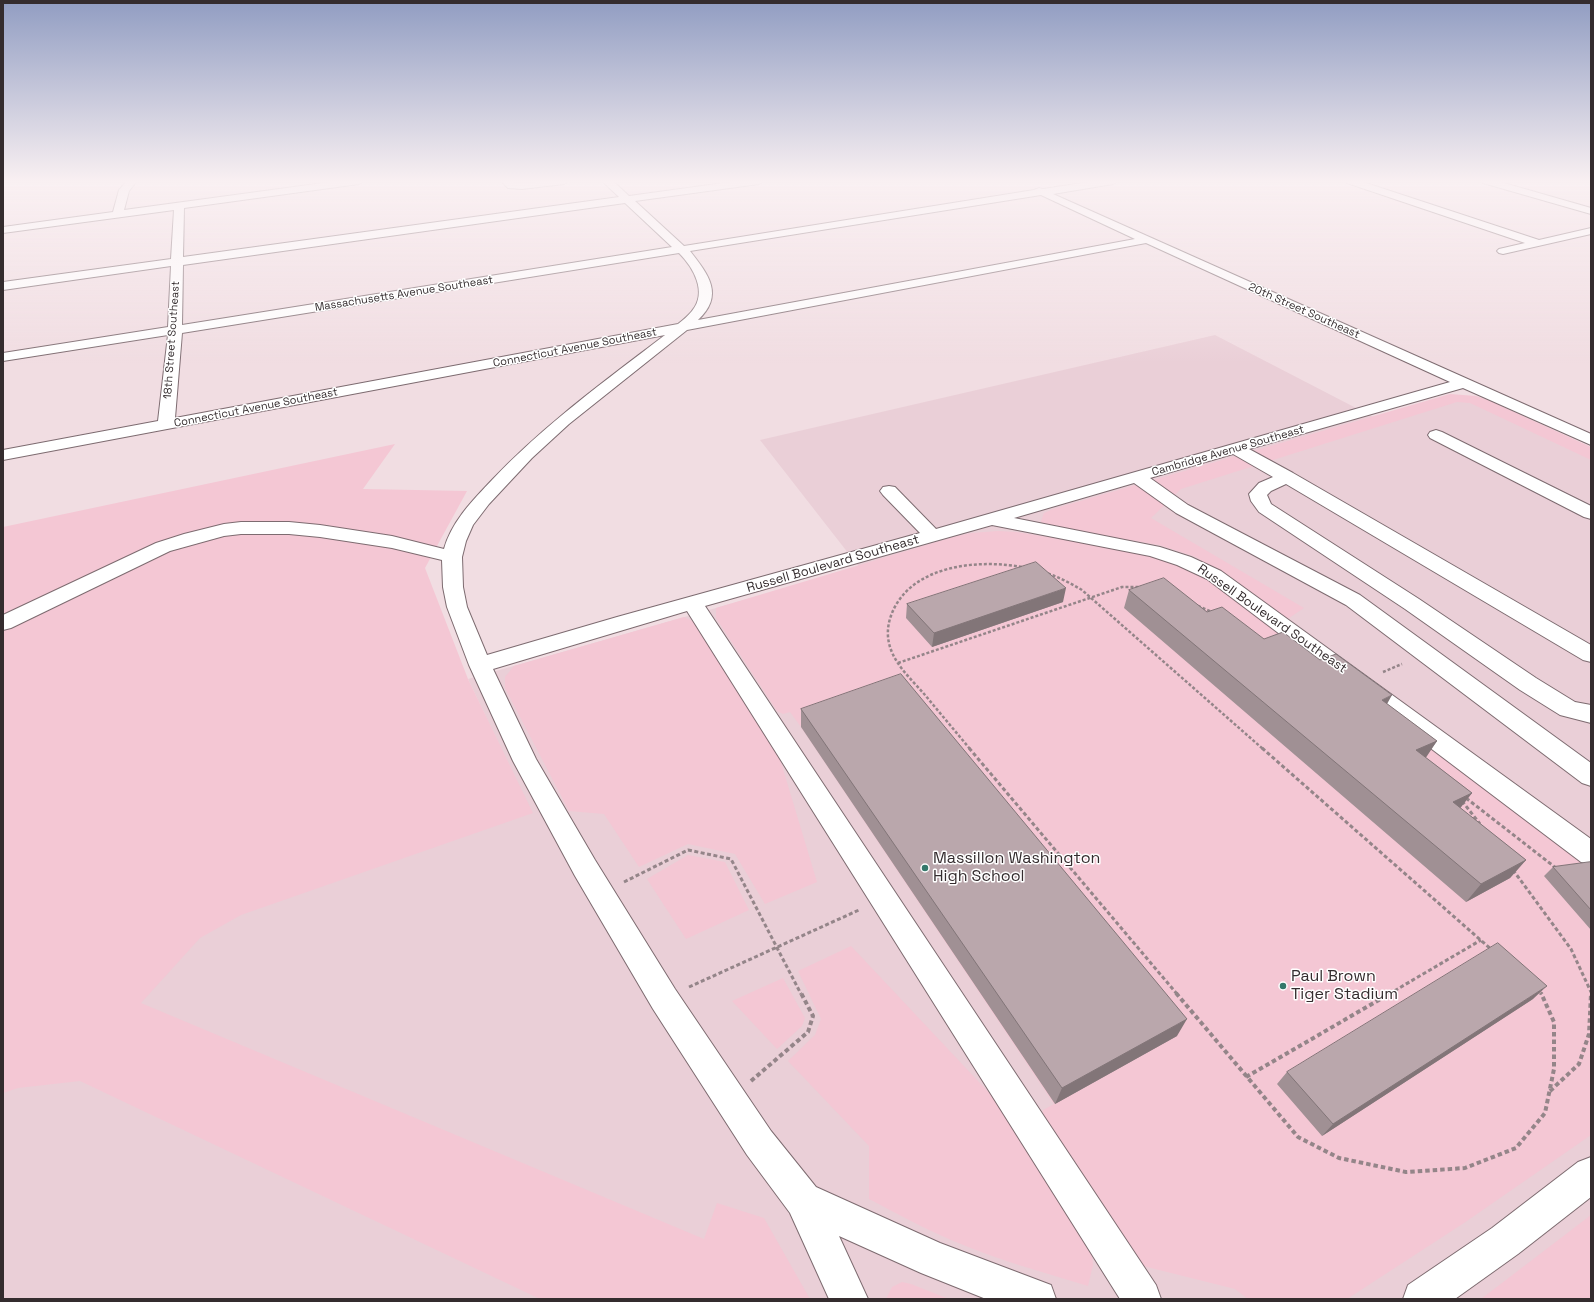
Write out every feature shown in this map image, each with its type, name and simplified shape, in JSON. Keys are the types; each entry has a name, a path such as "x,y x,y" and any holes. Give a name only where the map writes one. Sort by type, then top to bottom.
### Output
{"street":[{"name":"18th Street Southeast","path":"166,425 175,331 178,242"},
{"path":"3,286 322,242"},
{"path":"673,242 695,264 705,282 706,295 699,312 683,327 563,421 509,471 483,500 464,524 456,541 452,557 453,587 457,606 480,665 525,762 600,894 664,999 759,1143 803,1200 849,1299"},
{"name":"Massachusetts Avenue Southeast","path":"3,357 733,242"},
{"name":"Connecticut Avenue Southeast","path":"3,455 1137,242"},
{"name":"20th Street Southeast","path":"1150,242 1591,440"},
{"path":"1503,251 1543,242"},
{"name":"Cambridge Avenue Southeast","path":"992,519 1234,448 1464,383"},
{"path":"1436,435 1591,513"},
{"path":"1234,448 1287,477 1591,655"},
{"path":"1137,477 1182,509 1353,600 1591,776"},
{"path":"1287,477 1265,487 1258,494 1260,501 1265,508 1412,604 1528,684 1568,709 1591,714"},
{"path":"889,491 933,536"},
{"name":"Russell Boulevard Southeast","path":"480,665 992,519 1153,551 1185,560 1214,575 1591,854"},
{"path":"3,623 151,552 191,538 224,530 241,528 289,528 320,531 392,542 452,557"},
{"path":"693,604 1142,1299"},
{"path":"1422,1299 1505,1241 1591,1175"},
{"path":"803,1200 934,1260 1037,1299"}],"path":[{"path":"965,565 998,565 1031,569 1058,578 1082,590 1541,992 1554,1022 1554,1068 1545,1113 1516,1148 1465,1168 1406,1172 1339,1158 1298,1137 898,663 889,644 888,620 898,601 913,585 936,572 965,565"},
{"path":"898,663 1122,587 1146,588"},
{"path":"1193,603 1219,616"},
{"path":"1361,683 1426,653"},
{"path":"1457,794 1481,826"},
{"path":"1465,797 1557,869"},
{"path":"600,894 688,850 731,859 813,1016 808,1032 730,1099"},
{"path":"1509,865 1571,949 1591,993 1589,1034 1579,1064 1549,1092"},
{"path":"664,999 884,898"},
{"path":"1246,1077 1481,940"}],"shaded area":[{"name":"Massillon Washington High School","path":"1215,335 1385,423 1468,398 1591,456 1591,1299 3,1299 3,957 516,780 468,679 859,567 760,440"},
{"path":"1450,394 1476,396 1488,400 1591,447 1591,460 1470,403 1457,402 1181,489 1151,518 1304,608 1286,620 1196,557 1159,545 1047,526 1042,524 1041,521 1044,513 1053,509"},
{"path":"395,444 363,489 467,491 425,568 468,679 533,813 241,915 200,938 141,1003 704,1239 717,1203 764,1218 810,1299 540,1299 80,1081 18,1088 3,1093 3,527"},
{"name":"Paul Brown Tiger Stadium","path":"998,531 1016,532 1148,553 1194,568 1387,710 1591,865 1591,1135 1464,1223 1347,1299 1248,1299 1235,1289 1147,1267 1137,1263 1042,1117 1043,1110 1054,1104 801,727 790,712 783,714 777,711 716,618 716,608 953,537 972,533"},
{"path":"684,617 696,623 780,759 817,882 765,904 735,854 688,844 639,867 604,814 569,811 505,688 505,677 514,666"},
{"path":"688,855 725,862 749,910 686,939 647,879"},
{"path":"851,946 994,1098 1092,1255 1093,1265 1088,1286 1019,1265 968,1247 930,1230 869,1199 869,1146 788,1061 815,1035 821,1019 798,971"},
{"path":"783,978 805,1018 802,1026 777,1049 732,1001"},
{"path":"1591,1215 1591,1299 1481,1299"},
{"path":"902,1282 949,1299 886,1299 892,1287"}],"building":[{"path":"1036,562 1066,588 934,633 907,604"},
{"path":"1164,578 1207,612 1222,607 1264,639 1283,632 1320,660 1336,654 1392,695 1382,700 1437,741 1416,750 1472,793 1453,802 1526,860 1481,884 1129,590"},
{"path":"901,674 1187,1019 1062,1088 801,709"},
{"path":"1591,862 1591,910 1553,867"},
{"path":"1498,943 1547,986 1333,1124 1287,1072"}],"place":[{"name":"Massillon Washington High School","path":"925,868"},
{"name":"Paul Brown Tiger Stadium","path":"1283,986"}]}
